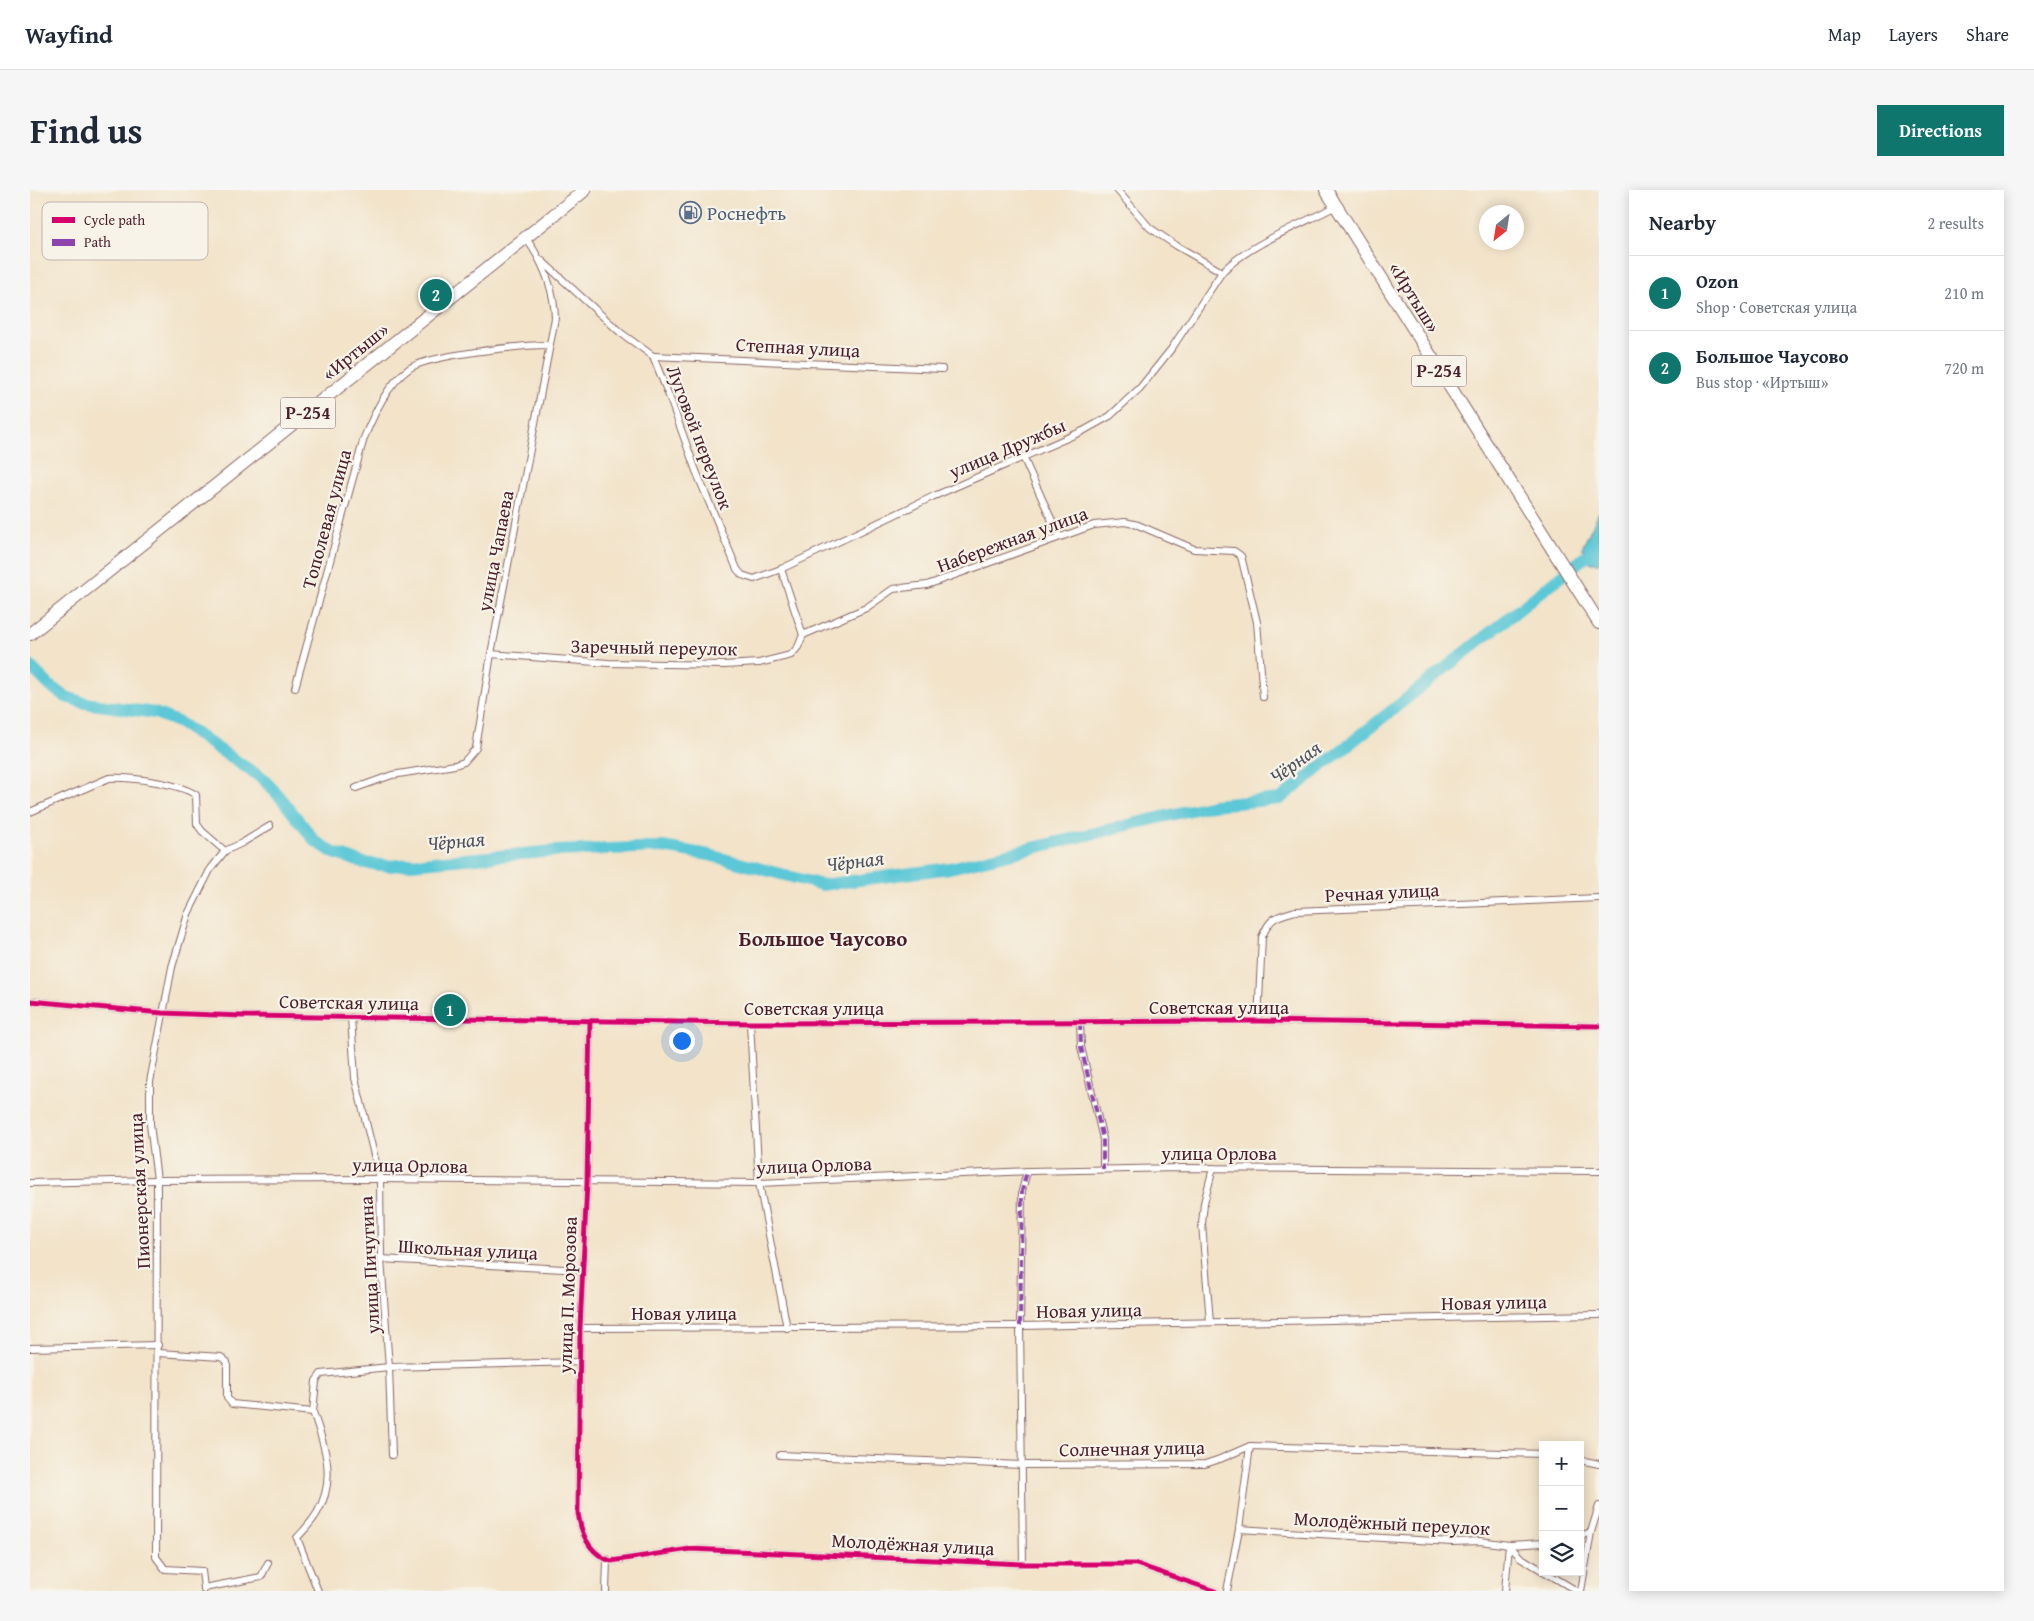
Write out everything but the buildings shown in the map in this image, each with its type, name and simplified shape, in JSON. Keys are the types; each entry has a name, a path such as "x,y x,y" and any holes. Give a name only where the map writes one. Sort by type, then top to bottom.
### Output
{"highway":[{"name":"«Иртыш»","path":"30,634 585,190"},
{"name":"«Иртыш»","path":"1326,190 1599,623"}],"street":[{"path":"1117,190 1150,228 1222,272"},
{"name":"улица Дружбы","path":"748,578 763,577 932,497 1098,424 1122,406 1140,388 1172,348 1222,272 1235,260 1336,206"},
{"name":"улица Чапаева","path":"356,788 392,775 464,762 476,748 491,654 554,318 554,305 541,260 526,238"},
{"name":"Луговой переулок","path":"541,260 621,333 653,356 670,396 696,471 737,569 748,578"},
{"name":"Тополевая улица","path":"295,688 364,438 372,419 388,391 409,369 431,360 532,345 549,345"},
{"name":"Степная улица","path":"653,356 942,369"},
{"path":"1023,457 1059,536"},
{"name":"Набережная улица","path":"803,635 866,608 893,589 927,585 1059,536 1094,525 1124,522 1138,525 1194,549 1234,551 1241,556 1257,622 1263,697"},
{"path":"781,569 803,635"},
{"name":"Заречный переулок","path":"491,654 608,663 724,665 758,663 791,655 798,647 803,635"},
{"path":"30,812 109,778 123,777 157,783 189,791 196,795 197,824 208,837 225,851"},
{"name":"Пионерская улица","path":"204,1589 202,1571 165,1569 156,1557 157,1180 150,1124 150,1082 172,967 188,914 210,870 225,851 270,826"},
{"name":"Речная улица","path":"1258,1021 1262,937 1267,924 1276,916 1296,911 1599,898"},
{"name":"Советская улица","path":"30,1001 162,1013 243,1016 750,1023 1258,1021 1599,1026"},
{"name":"улица Пичугина","path":"350,1017 355,1078 380,1179 381,1258 389,1367 392,1455"},
{"name":"улица П. Морозова","path":"590,1021 587,1182 579,1362 578,1513 580,1530 589,1546 607,1560"},
{"path":"1080,1022 1081,1047 1103,1139 1103,1169"},
{"path":"750,1023 759,1183 787,1328"},
{"path":"1210,1322 1202,1224 1204,1203 1212,1168"},
{"name":"улица Орлова","path":"30,1183 157,1180 380,1179 759,1183 1027,1171 1212,1168 1599,1171"},
{"path":"1023,1564 1020,1326 1022,1191 1027,1171"},
{"name":"Школьная улица","path":"381,1258 582,1270"},
{"name":"Новая улица","path":"580,1328 1020,1326 1599,1315"},
{"path":"30,1348 158,1345"},
{"path":"158,1353 221,1357 227,1362 227,1398 232,1404 314,1412"},
{"path":"318,1591 297,1538 317,1513 328,1488 326,1449 314,1412 316,1381 321,1374 389,1367 579,1362"},
{"path":"1227,1591 1239,1528 1250,1446"},
{"name":"Солнечная улица","path":"780,1455 1022,1465 1205,1464 1250,1446 1539,1454"},
{"path":"1584,1461 1599,1464"},
{"path":"1551,1576 1576,1591 1599,1507"},
{"name":"Молодёжный переулок","path":"1239,1528 1399,1539 1480,1541 1509,1545 1539,1543"},
{"path":"1584,1535 1591,1532"},
{"path":"1509,1545 1520,1557 1539,1569"},
{"path":"1505,1591 1509,1545"},
{"name":"Молодёжная улица","path":"607,1560 690,1549 1023,1564 1136,1564 1215,1591"},
{"path":"606,1591 607,1560"},
{"path":"204,1589 261,1577 268,1563"}],"water":[{"path":"1599,512 1599,563 1591,563 1582,548"}],"waterway":[{"name":"Чёрная","path":"30,666 51,687 66,697 85,703 155,713 180,723 263,779 281,798 315,841 334,853 364,863 389,866 555,851 663,847 709,855 822,885 950,868 1212,805 1280,799 1599,546"}],"marked path":[{"path":"1080,1022 1081,1047 1103,1139 1103,1169"},
{"path":"1020,1326 1022,1191 1027,1171"}],"cycle path":[{"path":"30,1001 162,1013 243,1016 750,1023 1258,1021 1599,1026"},
{"path":"590,1021 587,1183 580,1328 578,1513 584,1536 597,1554 611,1561 690,1549 1023,1564 1136,1564 1215,1591"}],"place":[{"name":"Роснефть","path":"691,213"},
{"name":"Большое Чаусово","path":"436,295"},
{"name":"Ozon","path":"450,1010"}],"district":[{"name":"Большое Чаусово","path":"823,939"}]}
